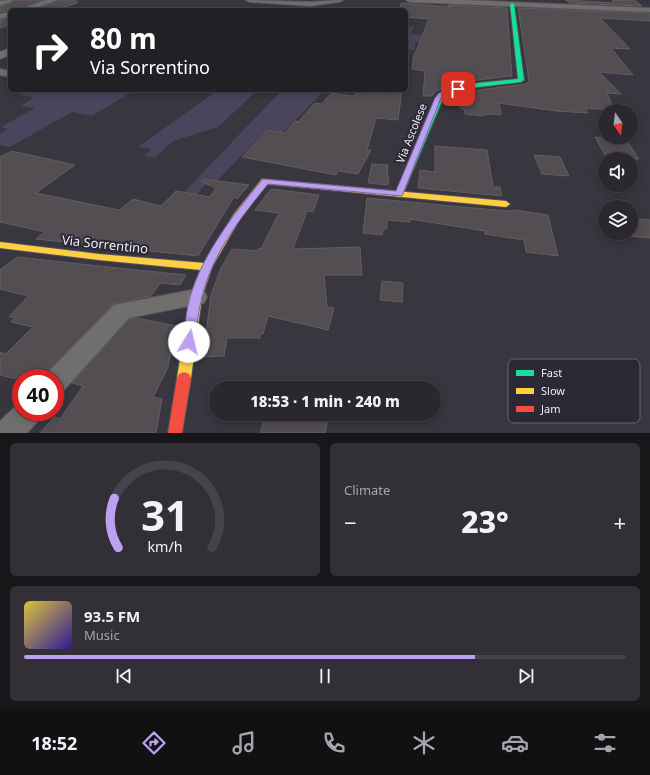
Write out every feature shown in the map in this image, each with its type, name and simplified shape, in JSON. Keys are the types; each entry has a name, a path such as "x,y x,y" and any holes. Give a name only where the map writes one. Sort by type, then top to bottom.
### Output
{"street":[{"path":"0,3 8,0"},
{"path":"29,8 53,0"},
{"path":"250,0 310,4 339,0"},
{"path":"410,0 650,10"},
{"name":"Via Ascolese","path":"399,194 441,95 469,86 521,80 512,4"},
{"path":"175,433 196,297 207,267 237,216 266,181 506,204"},
{"name":"Via Sorrentino","path":"0,245 99,257 207,267"},
{"path":"64,372 122,310 196,297"},
{"path":"8,433 19,421"}],"shaded area":[{"path":"408,26 414,26 410,34 436,36 423,42 415,42 415,50 408,49"},
{"path":"25,92 132,92 92,116 72,112 10,147 0,145 0,134 8,129 1,127 35,108 21,106 34,97 19,95"},
{"path":"215,92 256,92 218,127 173,141 155,158 144,156 152,149 138,147"},
{"path":"280,92 323,92 282,133 265,131 215,183 206,184 156,240 140,238"}],"building":[{"path":"14,0 42,0 23,8 8,8 8,11 0,12 0,6 11,3"},
{"path":"58,0 76,0 77,3 61,8 39,8"},
{"path":"566,0 615,3 612,0 634,0 642,6 569,3"},
{"path":"401,3 451,7 448,5 507,8 512,76 469,81 436,91 432,96 423,96 425,71 412,69 414,54 429,19 408,17 408,8 400,8"},
{"path":"518,8 650,13 650,21 600,18 630,49 611,48 633,75 599,72 621,94 607,93 612,104 598,104 598,109 585,108 588,113 556,111 499,103 501,115 490,114 483,116 465,114 465,110 460,108 460,98 452,98 471,91 526,84 529,81"},
{"path":"8,18 8,26 0,28 0,20"},
{"path":"357,92 402,92 398,120 376,118 367,150 371,150 358,174 338,171 336,175 242,157 267,130 285,133 295,121 298,122 315,103 322,104 331,93 354,96"},
{"path":"599,144 629,144 634,152 603,152"},
{"path":"435,146 487,150 493,187 500,187 502,196 418,188 420,170 435,172"},
{"path":"12,151 75,165 36,193 119,210 133,199 161,206 176,191 210,197 216,188 202,182 203,179 249,185 237,199 234,197 198,256 36,239 45,232 0,222 0,157"},
{"path":"534,155 560,157 569,176 542,174"},
{"path":"372,164 388,165 388,185 368,183"},
{"path":"271,189 319,195 313,212 307,211 293,249 360,247 362,275 324,275 327,307 334,308 328,330 268,316 263,334 260,334 260,338 227,338 224,356 203,357 211,295 221,268 232,249 258,251 259,248 261,249 279,213 255,210"},
{"path":"367,198 506,211 515,210 548,215 558,256 526,252 524,240 485,234 485,231 410,219 410,222 387,220 387,229 383,229 382,235 363,233"},
{"path":"638,219 650,220 650,238 638,237"},
{"path":"17,257 186,275 180,285 160,283 151,296 113,304 50,369 12,369 12,378 0,375 0,352 6,354 33,327 11,322 15,317 9,317 28,296 0,289 0,270"},
{"path":"382,281 403,283 402,302 380,300"},
{"path":"138,318 176,326 168,367 153,397 162,399 156,433 40,433 50,421 64,421 64,413 83,386 72,383 130,319"},
{"path":"264,421 328,421 325,433 260,433"}],"traffic: fast":[{"path":"399,194 441,95 469,86 521,80 512,4"}],"traffic: slow":[{"path":"207,267 237,216 265,181 506,204"},
{"path":"0,245 99,257 207,267 196,297 184,378"}],"traffic: jam":[{"path":"175,433 184,378"}],"route":[{"path":"189,342 196,297 207,267 237,216 266,181 399,194 438,98 447,92 458,89"}]}
